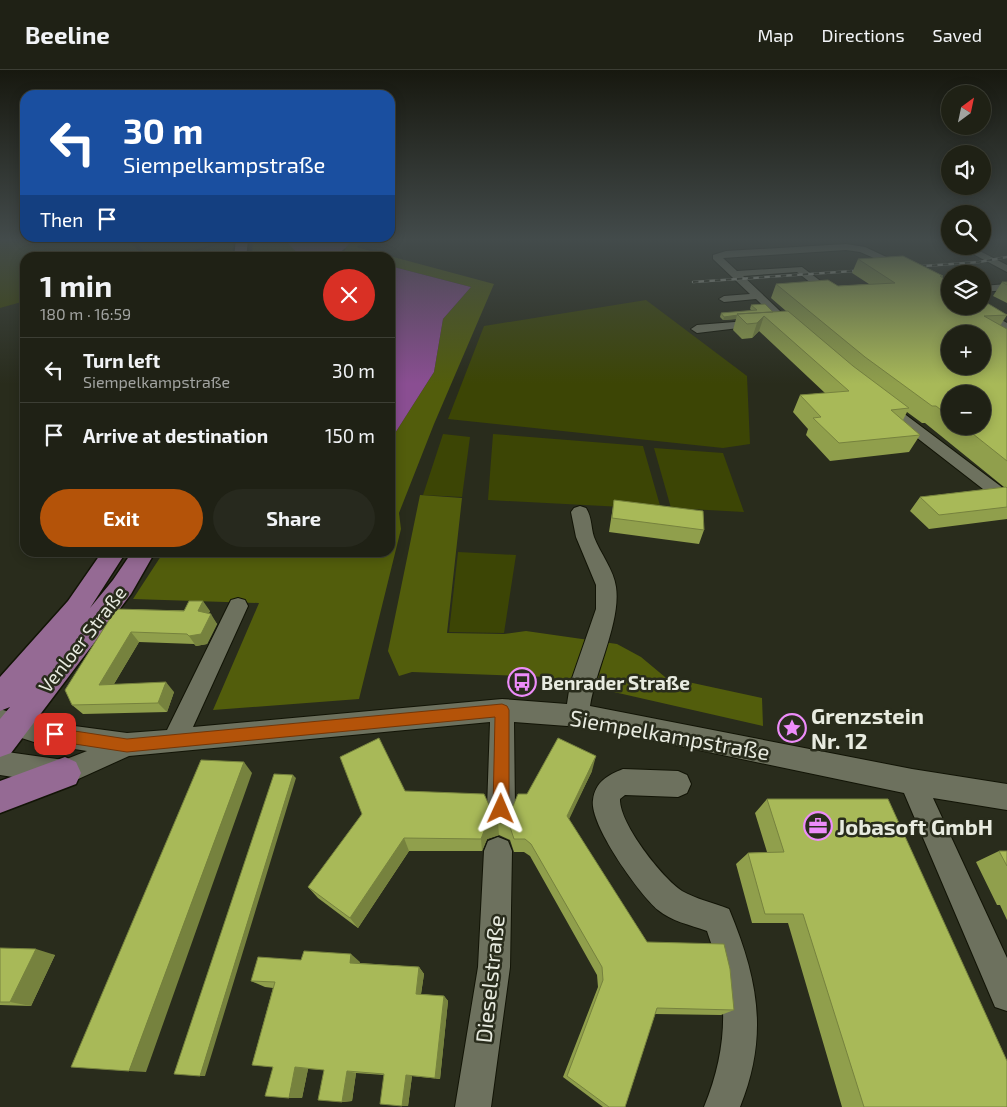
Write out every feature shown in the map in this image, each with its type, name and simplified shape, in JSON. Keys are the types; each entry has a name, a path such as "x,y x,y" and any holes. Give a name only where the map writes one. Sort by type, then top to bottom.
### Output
{"main road":[{"name":"Venloer Straße","path":"0,698 77,608 112,557"},
{"name":"Venloer Straße","path":"6,728 122,587 141,557"},
{"path":"0,798 65,773"}],"street":[{"path":"749,287 807,340"},
{"path":"822,287 835,297"},
{"path":"724,299 759,296"},
{"path":"984,315 1007,328"},
{"path":"697,328 784,320"},
{"path":"871,395 1007,499"},
{"path":"577,716 582,684 606,609 606,585 585,537 580,512"},
{"path":"174,741 238,606"},
{"path":"501,809 502,710"},
{"name":"Siempelkampstraße","path":"6,728 127,746 502,710 594,717 912,782 1007,797"},
{"name":"Siempelkampstraße","path":"65,773 127,746"},
{"path":"0,762 65,773"},
{"path":"678,784 622,782 615,784 609,791 606,802 611,822 659,891 670,900 718,920 734,976 740,1031 739,1052 722,1107"},
{"path":"912,782 1007,995"},
{"name":"Dieselstraße","path":"473,1107 494,967 498,852"}],"green space":[{"path":"0,287 20,287 20,302 0,308"},
{"path":"471,287 493,287 434,424 399,513 401,529 395,553 395,433 434,372 443,319"},
{"path":"646,300 747,376 750,444 723,448 448,419 484,326"},
{"path":"443,434 470,437 462,497 423,495"},
{"path":"493,434 643,446 661,509 488,500"},
{"path":"654,448 723,453 744,512 671,508"},
{"path":"420,495 462,498 447,633 504,634 526,631 617,644 641,657 665,677 762,698 763,726 548,677 412,672 399,676 388,651"},
{"path":"458,552 516,555 504,633 449,632"},
{"path":"160,557 394,557 359,699 213,710 259,603 133,599"}],"shaded area":[{"path":"395,287 471,287 443,319 434,372 395,433"}],"building":[{"path":"780,287 941,287 941,315 991,315 991,305 1007,315 984,316 1007,329 1007,461 974,435 991,435 991,385 941,385 941,410 936,406 932,406 865,357"},
{"path":"765,304 773,312 737,314 724,317 721,313 757,310 751,305"},
{"path":"788,311 853,366 909,408 891,410 920,435 839,443 813,418 821,417 800,395 849,391 764,316 757,323 747,324 737,314"},
{"path":"1006,487 1007,507 939,515 920,497"},
{"path":"614,500 703,511 704,530 612,518"},
{"path":"189,601 203,601 198,611 211,614 201,634 189,636 187,634 131,632 99,685 166,682 158,703 72,705 65,690 116,609 184,611"},
{"path":"379,738 405,791 484,794 490,807 502,811 513,806 518,794 527,794 558,738 596,756 567,816 647,942 724,944 730,969 734,1010 657,1008 625,1107 609,1107 567,1076 603,980 602,967 531,844 525,839 514,839 510,827 498,822 486,826 481,839 404,838 350,918 308,887 362,814 340,757"},
{"path":"201,760 244,762 129,1071 71,1067"},
{"path":"274,774 293,775 200,1076 174,1074"},
{"path":"767,799 888,799 1007,1061 1007,1107 864,1107 803,914 765,914 748,853 784,852"},
{"path":"999,851 1007,851 1007,866"},
{"path":"0,948 36,949 10,1002 0,1002"},
{"path":"304,951 351,954 350,963 419,967 416,994 444,996 435,1078 406,1075 402,1106 380,1104 384,1074 347,1071 342,1102 318,1100 324,1070 295,1067 289,1098 265,1096 273,1067 252,1065 275,982 251,981 258,957 301,960"}],"place":[{"name":"Benrader Straße","path":"522,682"},
{"name":"Grenzstein Nr. 12","path":"792,728"},
{"name":"Jobasoft GmbH","path":"818,826"}],"route":[{"path":"55,734 127,746 502,710 501,809"}]}
